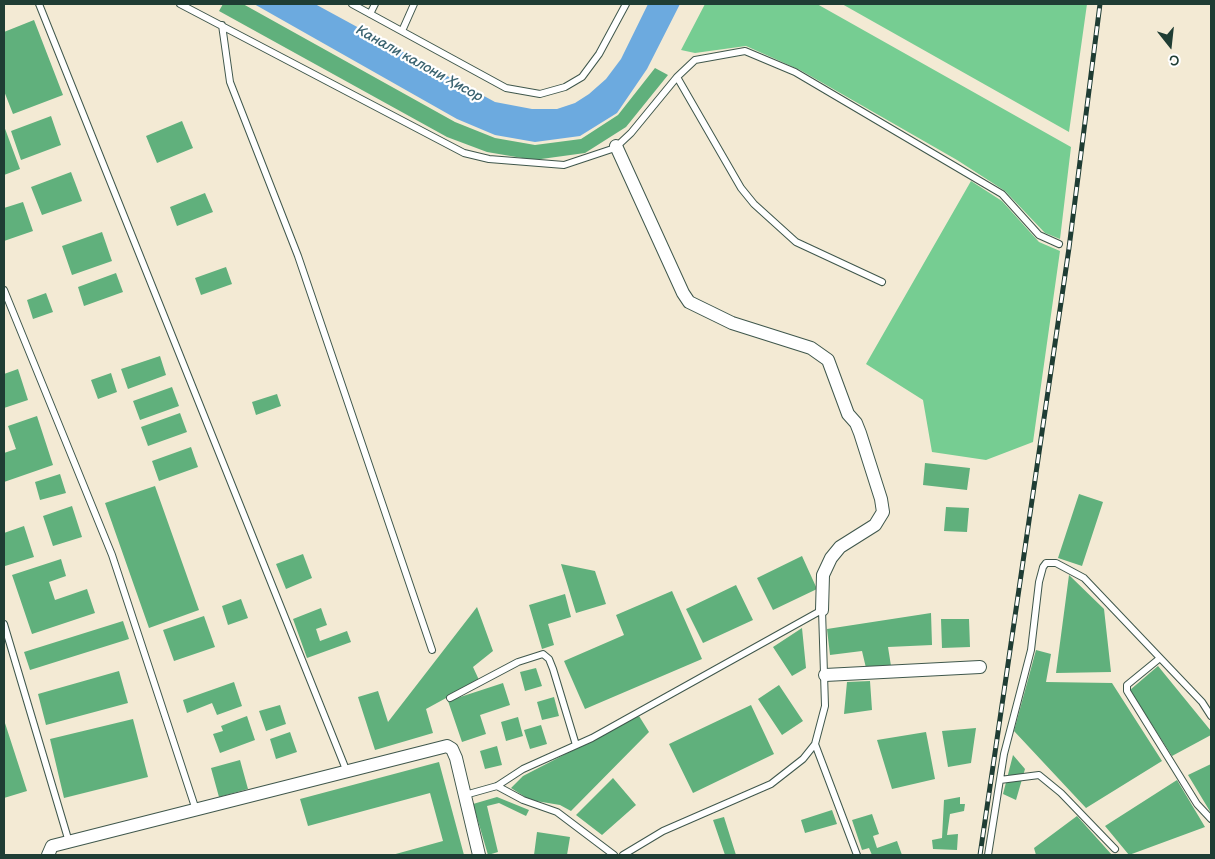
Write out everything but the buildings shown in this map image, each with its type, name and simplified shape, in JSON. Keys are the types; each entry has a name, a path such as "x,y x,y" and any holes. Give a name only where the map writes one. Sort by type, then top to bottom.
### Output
{"street":[{"path":"616,146 683,293 689,302 732,323 810,348 828,360 848,414 856,423 881,499 883,512 875,525 840,547 831,558 823,575 822,610"},
{"path":"825,674 980,667"},
{"path":"48,855 52,846 447,746 452,749 456,758 463,795 479,855"}],"lane":[{"path":"39,4 347,772"},
{"path":"180,4 464,153 489,159 564,166 616,146 631,133 677,77 695,60 745,51 795,72 1002,194 1040,235 1059,244"},
{"path":"352,4 506,88 540,94 565,87 582,77 599,54 626,4"},
{"path":"370,14 375,4"},
{"path":"402,31 414,4"},
{"path":"222,25 230,82 298,256 432,650"},
{"path":"677,77 741,188 754,204 796,242 882,282"},
{"path":"4,290 112,555 196,810"},
{"path":"988,855 1004,754 1031,650 1039,582 1046,563 1056,563 1084,578 1202,702 1211,716"},
{"path":"463,795 497,786 523,769 576,745 822,610 825,706 815,744 803,759 772,784 662,831 623,855"},
{"path":"4,624 69,842"},
{"path":"450,698 518,662 543,654 549,659 553,669 576,745"},
{"path":"1160,658 1127,685 1127,691 1197,804 1211,820"},
{"path":"815,744 857,855"},
{"path":"1000,780 1039,775 1061,793 1115,848"},
{"path":"497,786 523,800 556,812 614,855"}],"green space":[{"path":"223,4 243,4 455,122 495,138 535,145 581,139 618,115 655,68 668,75 626,127 585,153 534,160 487,152 447,137 219,11"},
{"path":"705,4 817,4 1071,147 1060,239 1045,233 1005,191 957,160 800,70 746,46 695,53 681,50"},
{"path":"842,4 1087,4 1069,132"},
{"path":"34,20 63,95 13,114 4,91 4,32"},
{"path":"51,116 61,145 21,160 11,131"},
{"path":"182,121 193,148 157,163 146,136"},
{"path":"4,126 20,169 4,175"},
{"path":"71,172 82,201 42,215 31,187"},
{"path":"971,181 1002,201 1039,242 1060,251 1033,442 986,460 932,452 923,400 866,364"},
{"path":"205,193 213,212 177,226 170,207"},
{"path":"23,202 33,231 4,241 4,208"},
{"path":"102,232 112,261 72,275 62,246"},
{"path":"226,267 232,284 201,295 195,278"},
{"path":"116,273 123,292 84,306 78,287"},
{"path":"46,293 53,312 33,319 27,300"},
{"path":"160,356 166,375 128,389 121,369"},
{"path":"18,369 28,400 4,408 4,374"},
{"path":"111,373 117,392 98,399 91,380"},
{"path":"172,387 179,406 140,420 133,401"},
{"path":"277,394 281,406 256,415 252,402"},
{"path":"180,413 187,432 148,446 141,427"},
{"path":"37,416 53,465 4,482 4,453 16,449 8,426"},
{"path":"191,447 198,467 159,481 152,461"},
{"path":"925,463 970,468 967,490 923,485"},
{"path":"60,474 66,493 40,500 35,482"},
{"path":"155,486 199,610 149,628 105,503"},
{"path":"1079,494 1103,502 1082,566 1058,558"},
{"path":"72,506 82,537 53,546 43,516"},
{"path":"946,507 969,508 967,532 944,531"},
{"path":"24,526 34,557 5,566 4,533"},
{"path":"303,554 312,578 286,589 276,564"},
{"path":"802,556 817,589 773,610 757,578"},
{"path":"61,559 66,576 49,582 55,600 87,589 95,613 32,634 12,575"},
{"path":"561,564 595,571 606,604 576,613"},
{"path":"1069,575 1104,609 1111,672 1056,673"},
{"path":"736,585 753,620 703,643 686,609"},
{"path":"672,591 702,659 585,709 564,661 624,635 616,615"},
{"path":"565,594 571,617 548,624 554,645 542,649 529,605"},
{"path":"241,599 248,618 228,625 222,606"},
{"path":"477,607 493,651 473,667 479,680 426,709 433,733 375,750 358,697 378,691 388,722"},
{"path":"321,608 327,625 316,629 320,641 347,631 351,642 307,658 293,619"},
{"path":"931,613 932,645 888,647 891,666 866,668 862,651 830,655 827,629"},
{"path":"204,616 215,647 174,661 163,630"},
{"path":"941,619 969,619 970,647 942,648"},
{"path":"123,621 129,639 30,670 24,652"},
{"path":"802,628 806,668 792,676 773,647"},
{"path":"1036,650 1051,654 1046,682 1112,683 1162,761 1086,808 1014,731"},
{"path":"1158,666 1211,731 1211,735 1172,756 1130,690"},
{"path":"536,668 542,686 525,691 520,672"},
{"path":"119,671 128,703 46,725 38,694"},
{"path":"870,681 872,710 844,714 847,682"},
{"path":"234,682 242,706 217,715 212,703 187,713 183,700"},
{"path":"503,683 510,705 480,715 486,734 462,742 448,701"},
{"path":"779,685 803,721 782,735 758,699"},
{"path":"554,697 559,716 542,720 537,702"},
{"path":"280,705 286,724 266,731 259,711"},
{"path":"751,705 774,754 693,793 669,744"},
{"path":"247,716 255,740 220,753 213,734 223,731 221,726"},
{"path":"639,716 649,732 571,811 560,805 530,800 511,788 523,776"},
{"path":"518,717 523,736 506,741 501,722"},
{"path":"133,719 148,777 64,798 50,739"},
{"path":"4,720 27,791 4,798"},
{"path":"541,725 547,744 530,749 524,730"},
{"path":"976,728 971,763 948,767 942,731"},
{"path":"290,732 297,752 276,759 270,739"},
{"path":"926,732 935,779 892,789 877,740"},
{"path":"497,746 502,765 485,769 480,751"},
{"path":"1013,755 1025,769 1016,800 1003,794"},
{"path":"240,760 248,789 219,797 211,768"},
{"path":"439,762 464,855 392,855 443,841 430,793 308,826 300,799"},
{"path":"1211,764 1211,813 1188,775"},
{"path":"613,778 636,805 602,835 576,815"},
{"path":"1177,780 1205,827 1129,855 1105,826"},
{"path":"497,797 529,810 526,816 499,803 487,806 498,852 488,855 473,804"},
{"path":"960,797 960,804 965,804 964,811 950,814 947,835 958,834 957,850 933,849 932,840 942,838 944,800"},
{"path":"832,810 837,824 805,833 801,820"},
{"path":"872,814 879,834 873,836 877,848 897,841 902,855 872,855 869,848 862,850 852,820"},
{"path":"1077,816 1112,855 1036,855 1034,848"},
{"path":"724,817 736,855 725,855 713,820"},
{"path":"537,832 570,837 567,855 534,855"}],"water":[{"name":"Канали калони Ҳисор","path":"254,4 315,4 495,102 532,109 557,109 575,103 606,79 621,59 648,4 680,4 647,69 617,113 580,136 535,142 495,135 457,119"}],"railway":[{"path":"980,855 1069,248 1100,4"}]}
